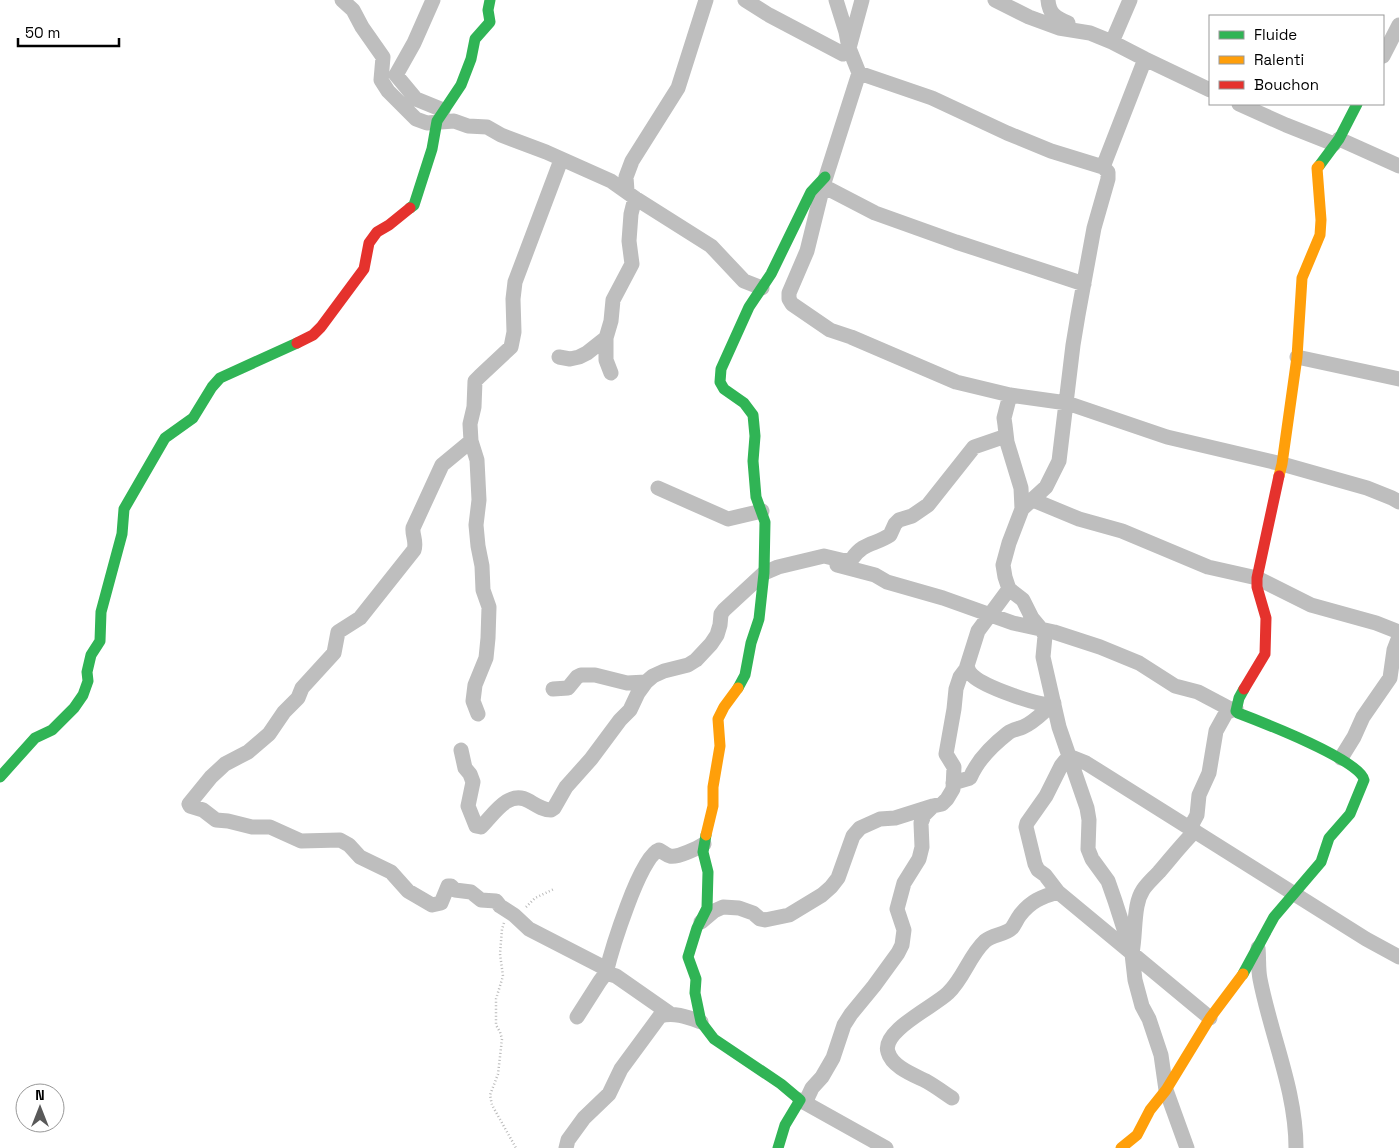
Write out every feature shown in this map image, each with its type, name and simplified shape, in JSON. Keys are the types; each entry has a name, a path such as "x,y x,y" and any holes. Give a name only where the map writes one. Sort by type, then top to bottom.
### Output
{"street":[{"path":"342,0 354,10 362,27 383,57 381,80 388,91 416,119 427,123 440,115 462,85 471,59 475,39 490,22 488,10 490,0"},
{"path":"433,0 414,44 396,75 416,98 440,115 468,126 487,127 501,135 546,152 626,188 711,246 744,281 762,288"},
{"path":"611,373 606,360 606,338 611,321 613,300 632,264 631,214 626,188 632,161 678,88 706,0"},
{"path":"745,0 769,15 841,53 845,53 849,48 862,0"},
{"path":"836,0 849,48 859,73 824,181 807,251 789,293 789,299 792,304 835,332 956,382 1010,395 1067,403 1167,437 1282,464 1367,488 1399,502"},
{"path":"995,0 1030,17 1059,28 1090,33"},
{"path":"1048,0 1052,14 1061,20 1112,42 1209,90"},
{"path":"1112,42 1130,0"},
{"path":"1384,54 1399,25"},
{"path":"1103,167 1145,59"},
{"path":"859,73 932,98 1007,133 1051,151 1103,167 1108,172 1108,179 1094,228 1073,345 1059,461 1046,486 1028,504 1009,543 1004,564 1005,577 1009,589 1023,600 1044,636 1043,657 1052,704 1087,808 1089,820 1088,849 1092,859 1108,881 1132,954"},
{"path":"1241,105 1301,131 1399,166"},
{"path":"1318,164 1336,142 1356,105"},
{"path":"0,777 32,742 52,730 62,721 83,695 88,681 87,672 91,655 100,641 100,612 122,534 124,508 165,438 193,418 212,387 220,378 286,348 313,334 321,327 364,269 368,243 377,232 414,205 432,149 440,115"},
{"path":"1187,1148 1166,1090 1161,1055 1149,1019 1140,1000 1132,965 1137,906 1146,883 1158,873 1192,829 1197,815 1199,795 1209,773 1216,731 1226,713 1234,709 1265,654 1266,618 1257,586 1257,578 1273,497 1282,464 1297,357 1302,278 1320,235 1321,220 1316,173 1318,164 1316,151 1312,142 1301,131"},
{"path":"478,714 473,700 475,685 486,658 489,607 483,590 482,566 476,525 479,500 477,460 471,441 470,424 474,407 475,381 511,347 514,332 513,300 515,282 561,160"},
{"path":"824,181 875,213 1084,284"},
{"path":"824,181 815,186 811,192 771,274 749,307 721,369 720,382 724,389 744,403 753,415 752,461 756,497 765,522 764,573 760,619 751,643 745,675 736,693 724,707 718,719 720,746 713,787 713,806 706,828 703,852 708,872 707,908 699,924 688,957 696,979 695,993 701,1022 714,1039 782,1084 803,1102 886,1148"},
{"path":"559,357 570,359 579,357 606,338"},
{"path":"1297,357 1399,379"},
{"path":"1010,395 1004,418 1006,436 1021,488 1028,504 1122,531 1208,567 1257,578 1311,604 1376,623 1399,632"},
{"path":"461,750 465,768 473,782 468,806 476,826 481,827 511,798 520,796 540,807 551,810 566,787 630,710 646,682 664,671 688,665 696,660 717,635 721,614 764,573 824,556 845,561 852,559 864,546 890,535 899,520 912,516 928,505 954,474 968,452 974,447 1006,436"},
{"path":"471,441 442,465 413,528 412,532 416,545 414,550 391,580 360,618 338,632 334,653 302,688 298,698 284,712 269,734 248,752 225,764 188,804 203,810 216,820 252,827 270,827 301,840 340,840 349,845 360,857 391,872 408,891 432,905 441,903 447,887 451,886 455,890 471,892 481,900 496,901 528,929 599,965 604,968 606,973 616,976 669,1013 701,1022"},
{"path":"658,488 728,519 762,511"},
{"path":"810,559 814,562 835,564 875,575 886,582 943,598 990,615 1054,632 1139,662 1175,686 1198,692 1234,709 1238,713 1341,758 1363,774 1363,784 1350,814 1329,838 1321,862 1274,917 1231,993 1210,1018 1166,1090 1150,1110 1138,1135 1121,1148"},
{"path":"699,924 714,911 723,907 739,908 765,920 789,915 809,901 822,895 831,887 838,878 853,836 860,828 880,819 895,818 942,804 947,799 952,789 954,767 947,757 946,750 956,689 967,666 978,631 1009,589"},
{"path":"1341,758 1354,737 1363,717 1390,678 1394,650 1399,637"},
{"path":"967,666 971,675 984,684 1035,702 1052,704"},
{"path":"553,690 568,688 581,675 595,675 627,683 646,682"},
{"path":"953,782 970,778 973,770 982,758 1009,732 1022,727 1038,717 1052,704"},
{"path":"1071,757 1086,763 1366,940 1399,958"},
{"path":"1071,757 1061,766 1046,796 1027,823 1026,827 1038,870 1058,892 1210,1018"},
{"path":"778,1148 785,1125 827,1070 844,1025 902,945 904,930 897,909 904,883 919,859 922,847 921,823 924,815 934,806"},
{"path":"577,1017 606,973 624,916 642,869 653,854 659,850 674,856 704,844"},
{"path":"952,1098 908,1072 894,1061 887,1048 890,1041 900,1028 944,998 956,986 970,961 985,941 1011,929 1026,908 1040,897 1058,892"},
{"path":"1258,948 1260,978 1289,1087 1294,1117 1296,1148"},
{"path":"566,1148 568,1140 584,1118 609,1094 621,1069 660,1016 669,1013"}],"path":[{"path":"516,1148 492,1105 490,1095 498,1074 502,1040 496,1025 496,999 503,976 500,954 502,929 504,921 535,898 554,889"}],"traffic: fast":[{"path":"410,208 414,205 432,149 437,121 461,85 471,59 475,39 490,22 488,10 490,0"},
{"path":"1319,166 1339,139 1356,105"},
{"path":"738,688 745,675 751,643 759,619 764,573 765,522 756,497 753,461 755,436 753,415 744,403 724,389 720,382 721,369 749,307 771,274 811,192 825,177"},
{"path":"0,777 35,738 52,730 74,708 83,695 88,681 87,672 91,655 100,641 101,612 122,534 124,509 165,438 193,418 212,387 220,378 297,343"},
{"path":"1243,974 1274,917 1321,862 1329,838 1350,814 1364,780 1359,772 1328,752 1286,732 1238,713 1236,711 1239,698 1244,689"},
{"path":"706,835 703,852 708,872 707,908 697,928 688,957 696,979 695,993 701,1022 714,1039 781,1084 800,1100 785,1125 778,1148"}],"traffic: slow":[{"path":"1279,476 1297,357 1302,278 1320,235 1321,220 1317,168 1319,166"},
{"path":"706,835 713,806 713,787 720,746 718,719 738,688"},
{"path":"1121,1148 1137,1135 1150,1110 1166,1090 1210,1018 1243,974"}],"traffic: jam":[{"path":"297,343 313,335 321,327 364,269 369,243 377,232 410,208"},
{"path":"1244,689 1265,654 1266,618 1257,587 1257,578 1279,476"}]}
